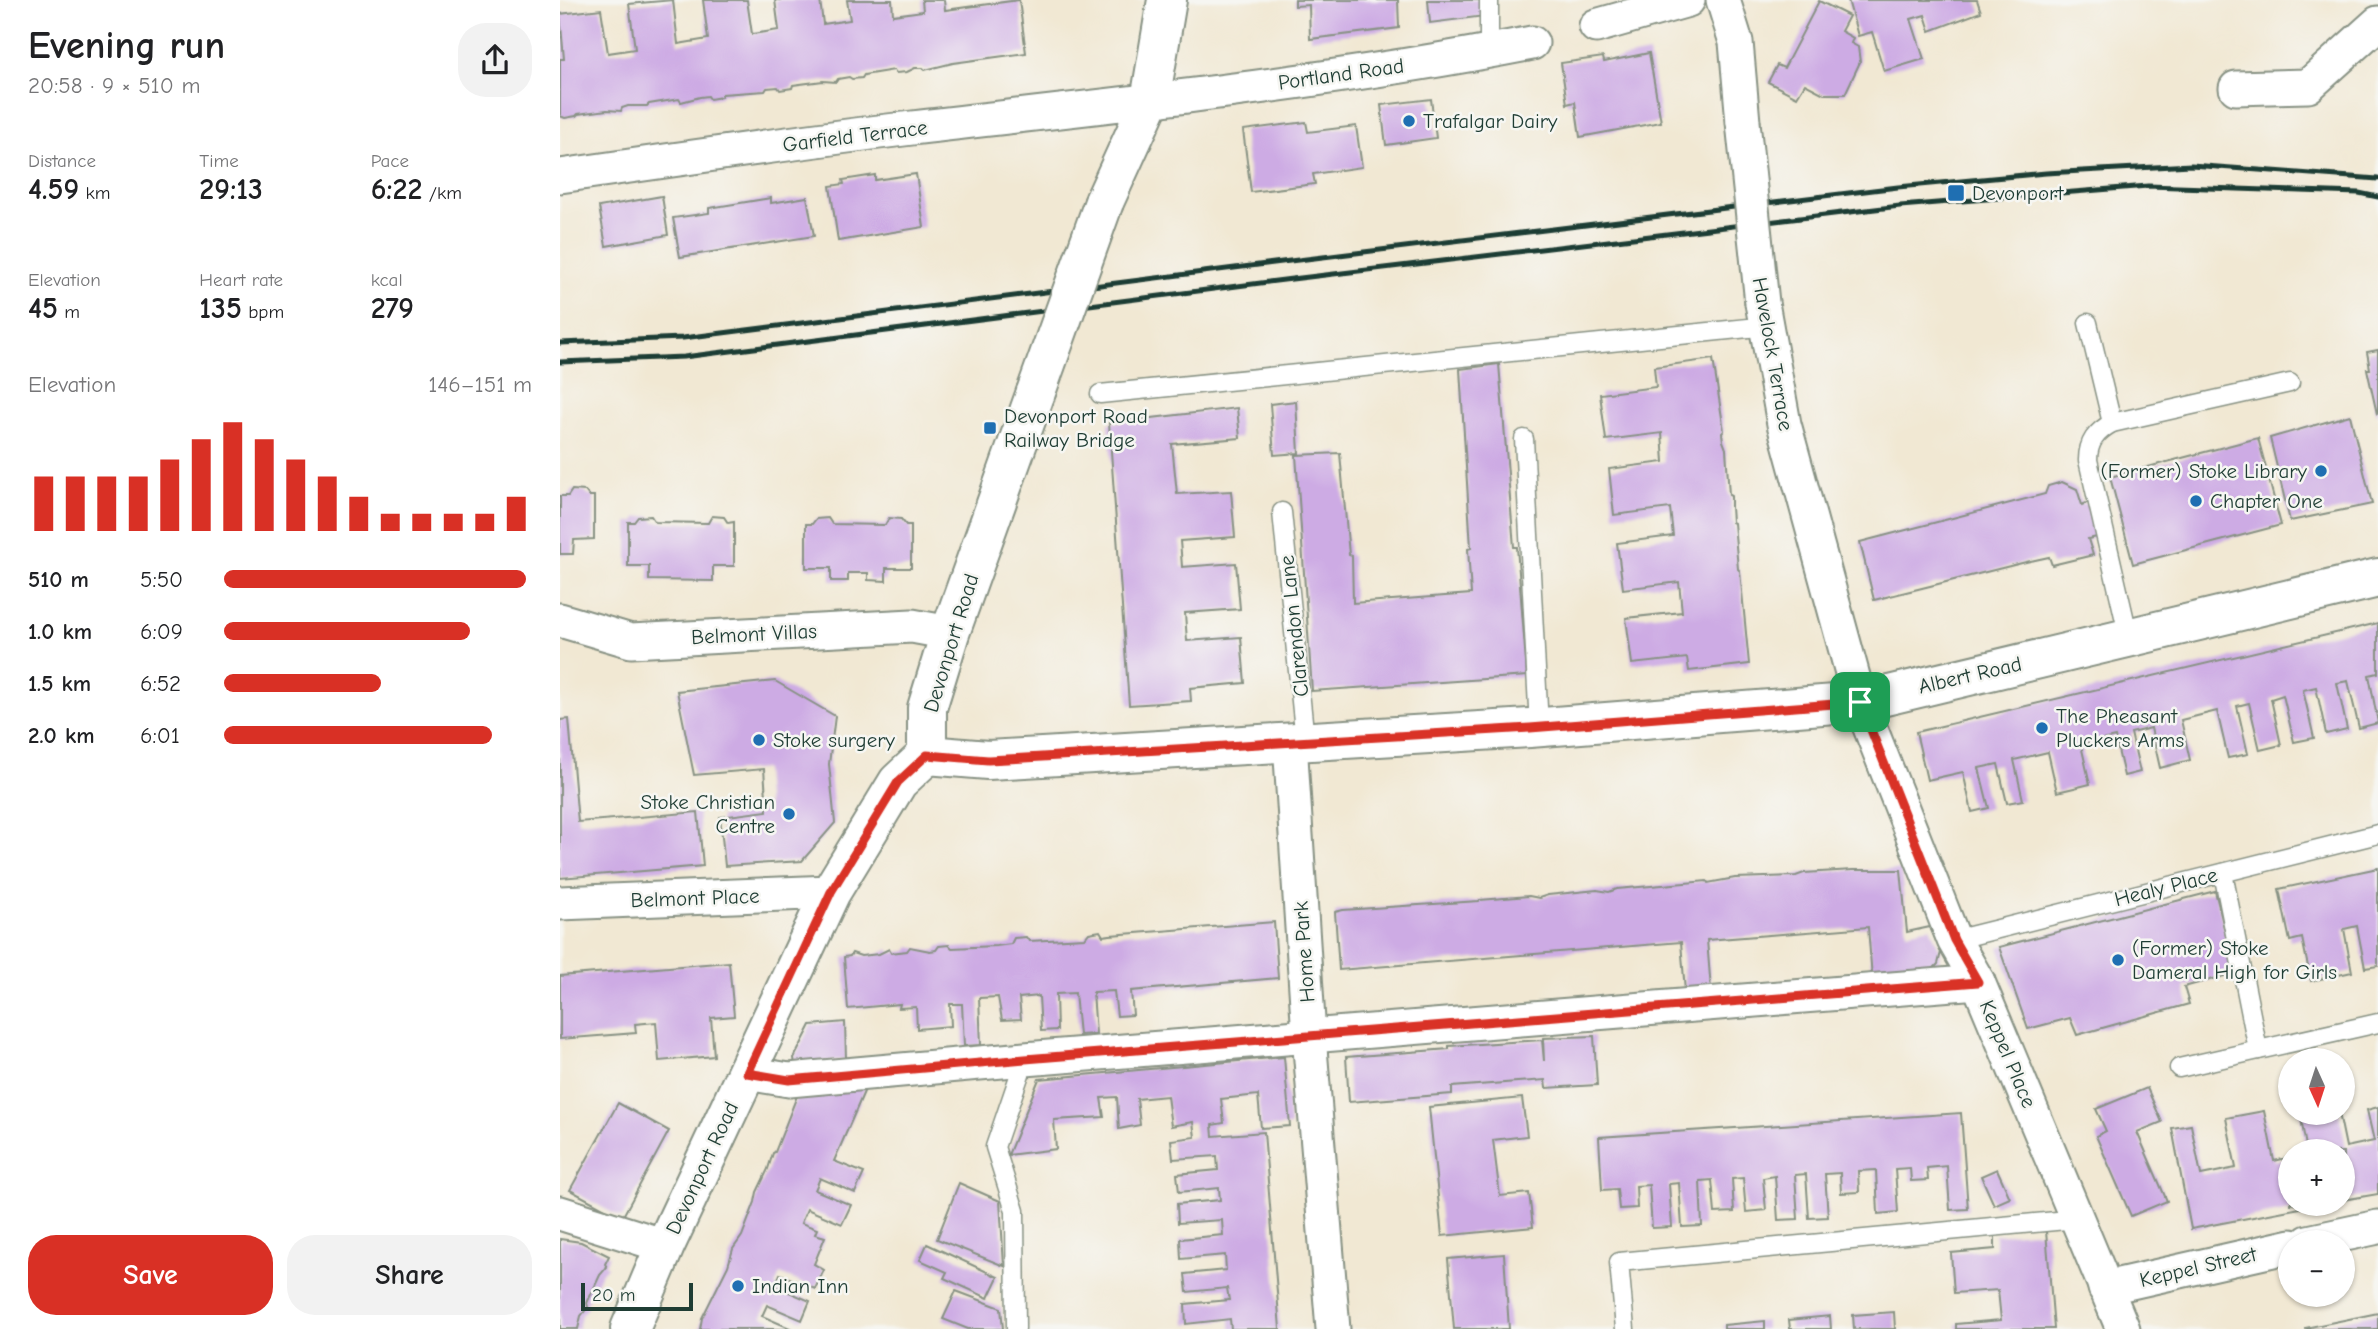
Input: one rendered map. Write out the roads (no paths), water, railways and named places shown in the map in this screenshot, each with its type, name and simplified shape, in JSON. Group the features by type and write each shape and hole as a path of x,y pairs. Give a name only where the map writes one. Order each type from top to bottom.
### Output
{"main road":[{"name":"Devonport Road","path":"630,1329 665,1246 831,892 898,782 927,755 926,708 950,633 1104,202 1150,102 1167,0"},
{"name":"Albert Road","path":"927,755 988,760 1539,727 1860,702 2378,578"}],"street":[{"path":"1596,26 1688,0"},
{"name":"Havelock Terrace","path":"1723,0 1736,42 1742,122 1765,314 1784,424 1860,702"},
{"path":"2236,88 2308,86 2378,23"},
{"name":"Portland Road","path":"1150,102 1531,43"},
{"name":"Garfield Terrace","path":"560,176 908,128 1150,102"},
{"name":"Belmont Villas","path":"560,620 631,640 912,626 950,633"},
{"name":"Keppel Place","path":"1860,702 1954,940 1978,982 2123,1329"},
{"name":"Home Park","path":"1298,742 1309,1035 1333,1329"},
{"name":"Belmont Place","path":"560,903 831,892"},
{"path":"747,1073 789,1080 1309,1035 1978,982"},
{"path":"560,1213 665,1246"},
{"path":"2355,1232 2378,1227"},
{"name":"Keppel Street","path":"2105,1288 2278,1249"}],"lane":[{"path":"1489,0 1489,51"},
{"path":"1100,394 1765,314"},
{"path":"2088,323 2112,423"},
{"path":"2129,638 2088,460 2092,438 2112,423 2290,383"},
{"path":"1524,439 1539,727"},
{"name":"Clarendon Lane","path":"1282,512 1298,742"},
{"name":"Healy Place","path":"1954,940 2378,834"},
{"path":"2223,873 2258,1050"},
{"path":"2179,1068 2378,1023"},
{"path":"1016,1329 1014,1211 995,1147 1025,1059"},
{"path":"1625,1329 1619,1262 2077,1219"}],"railway":[{"path":"560,343 683,338 1898,187 2046,173 2191,165 2378,179"},
{"path":"560,362 684,357 1292,279 1900,206 2148,186 2359,193 2378,197"}],"place":[{"name":"Trafalgar Dairy","path":"1409,121"},
{"name":"Devonport","path":"1956,193"},
{"name":"Devonport Road Railway Bridge","path":"990,428"},
{"name":"(Former) Stoke Library","path":"2321,471"},
{"name":"Chapter One","path":"2196,501"},
{"name":"The Pheasant Pluckers Arms","path":"2042,728"},
{"name":"Stoke surgery","path":"759,740"},
{"name":"Stoke Christian Centre","path":"789,814"},
{"name":"(Former) Stoke Dameral High for Girls","path":"2118,960"},
{"name":"Indian Inn","path":"738,1286"}]}
